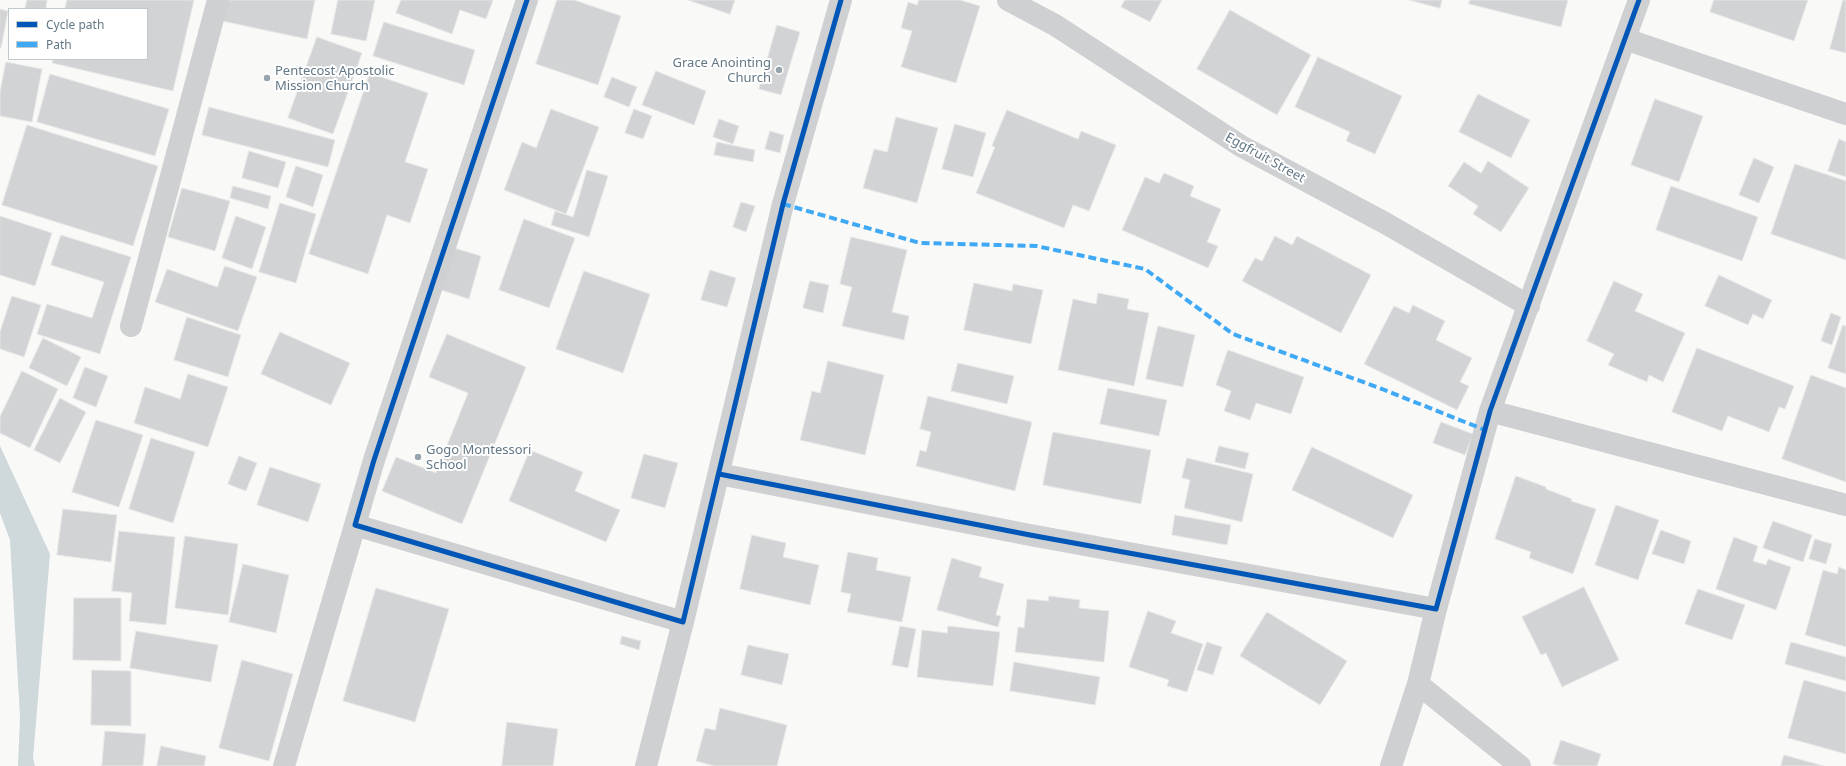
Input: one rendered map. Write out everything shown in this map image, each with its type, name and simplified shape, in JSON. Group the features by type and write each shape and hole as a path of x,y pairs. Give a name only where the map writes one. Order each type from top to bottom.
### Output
{"street":[{"path":"131,326 218,0"},
{"path":"284,766 374,460 527,0"},
{"path":"646,766 683,622 784,204 841,0"},
{"name":"Eggfruit Street","path":"1008,0 1055,25 1241,146 1385,223 1529,306"},
{"path":"1391,766 1418,684 1436,609 1490,411 1639,0"},
{"path":"1625,39 1846,114"},
{"path":"1490,411 1846,505"},
{"path":"719,474 1000,529 1436,609"},
{"path":"355,524 683,622"},
{"path":"1418,684 1520,766"}],"shaded area":[{"path":"0,446 50,554 33,758 35,766 18,766 20,717 10,540 0,513"}],"building":[{"path":"27,0 47,0 46,8 25,8"},
{"path":"67,0 194,0 173,91 52,63 53,60 148,60 148,8 65,8"},
{"path":"227,0 315,0 307,39 222,21"},
{"path":"338,0 375,0 366,41 331,34"},
{"path":"401,0 493,0 486,19 460,10 452,34 396,13"},
{"path":"557,0 574,0 621,16 598,85 536,64"},
{"path":"688,0 735,0 730,14"},
{"path":"919,0 960,0 980,6 956,83 901,67 912,31 901,28 908,2 917,5"},
{"path":"1125,0 1162,0 1150,22 1121,7"},
{"path":"1409,0 1442,0 1440,8"},
{"path":"1470,0 1568,0 1561,27 1469,4"},
{"path":"1714,0 1808,0 1794,41 1710,12"},
{"path":"1843,0 1846,0 1846,53 1830,49"},
{"path":"0,9 8,11 1,48 0,48"},
{"path":"1230,10 1311,55 1277,115 1197,69"},
{"path":"384,22 475,50 464,85 373,56"},
{"path":"777,25 800,32 781,95 759,89"},
{"path":"317,37 362,53 333,134 288,118"},
{"path":"1318,57 1402,96 1375,154 1346,141 1350,132 1295,107"},
{"path":"6,62 42,69 32,122 0,116 0,92"},
{"path":"656,71 706,91 694,125 642,105"},
{"path":"370,73 428,93 405,162 428,169 410,223 387,215 368,274 309,254"},
{"path":"50,74 169,109 155,156 37,122"},
{"path":"612,77 637,87 629,107 604,97"},
{"path":"1478,94 1530,120 1511,158 1459,132"},
{"path":"1655,99 1703,116 1679,182 1631,165"},
{"path":"209,107 335,140 328,167 202,135"},
{"path":"551,109 599,127 566,214 504,190 522,142 536,148"},
{"path":"634,109 652,116 643,139 625,133"},
{"path":"1007,110 1078,139 1081,131 1116,145 1089,211 1073,205 1064,228 976,193 995,147 992,146"},
{"path":"896,117 938,128 917,203 863,188 874,149 887,152"},
{"path":"719,119 739,126 733,144 713,137"},
{"path":"955,124 986,133 973,177 942,169"},
{"path":"27,125 158,166 133,246 2,205"},
{"path":"770,131 784,135 780,153 765,149"},
{"path":"1839,139 1846,142 1846,177 1828,171"},
{"path":"717,142 755,150 753,162 714,155"},
{"path":"249,151 286,162 278,188 242,178"},
{"path":"1754,158 1774,167 1759,203 1739,195"},
{"path":"1488,161 1529,188 1501,232 1473,214 1478,206 1448,186 1464,162 1481,173"},
{"path":"1795,164 1846,181 1846,260 1771,234"},
{"path":"296,166 323,175 313,207 286,197"},
{"path":"587,170 608,176 589,237 551,225 555,211 573,217"},
{"path":"1164,173 1194,186 1190,196 1221,209 1207,242 1218,246 1208,268 1122,230 1145,177 1159,183"},
{"path":"233,186 271,196 268,209 230,198"},
{"path":"1671,186 1758,217 1742,261 1656,230"},
{"path":"182,188 230,201 215,251 168,237"},
{"path":"741,202 755,206 746,232 733,227"},
{"path":"280,203 316,214 296,283 259,272"},
{"path":"0,216 52,233 35,286 0,275"},
{"path":"236,216 266,227 252,269 222,258"},
{"path":"524,219 575,238 549,308 499,290"},
{"path":"61,235 131,257 100,354 37,334 47,304 92,318 104,282 51,265"},
{"path":"1275,236 1292,245 1297,236 1371,275 1341,333 1242,281 1255,258 1262,261"},
{"path":"851,237 907,250 892,312 909,316 904,340 842,326 852,287 840,284"},
{"path":"454,248 481,256 469,299 441,290"},
{"path":"225,266 257,277 238,331 155,302 167,269 217,287"},
{"path":"710,270 736,278 727,307 701,300"},
{"path":"584,271 650,294 623,373 556,349"},
{"path":"1719,275 1772,300 1763,319 1753,314 1748,325 1705,306"},
{"path":"810,281 829,285 823,313 803,308"},
{"path":"1614,281 1643,294 1635,311 1685,333 1663,382 1649,375 1647,382 1608,365 1614,354 1587,341"},
{"path":"974,283 1012,291 1013,284 1043,290 1031,344 964,330"},
{"path":"1098,293 1129,299 1127,309 1149,313 1134,386 1058,370 1073,299 1096,304"},
{"path":"12,296 41,305 24,357 0,349 0,332"},
{"path":"1413,305 1445,321 1436,340 1472,358 1460,382 1469,386 1457,410 1364,364 1394,306 1409,313"},
{"path":"1831,313 1841,317 1832,345 1821,341"},
{"path":"187,317 241,335 228,377 174,360"},
{"path":"1843,325 1846,326 1846,374 1828,368"},
{"path":"1158,326 1195,335 1183,387 1146,379"},
{"path":"280,332 350,363 331,405 261,374"},
{"path":"447,334 526,367 462,524 382,491 396,457 436,473 468,393 429,377"},
{"path":"43,338 81,357 67,386 29,368"},
{"path":"1697,348 1794,386 1785,409 1779,407 1769,432 1728,416 1722,431 1672,412"},
{"path":"1228,350 1304,377 1291,414 1256,403 1250,420 1224,411 1231,391 1216,385"},
{"path":"828,361 884,375 865,455 800,440 812,391 820,393"},
{"path":"958,363 1014,376 1007,404 951,391"},
{"path":"85,367 108,376 96,407 73,398"},
{"path":"22,371 58,389 30,448 0,433 0,417"},
{"path":"188,374 228,387 208,447 134,423 145,387 180,399"},
{"path":"1811,375 1846,388 1846,482 1782,459"},
{"path":"1108,388 1167,400 1159,436 1100,424"},
{"path":"928,396 1032,422 1015,491 916,466 920,450 926,452 931,432 920,429"},
{"path":"60,398 86,412 60,463 34,450"},
{"path":"96,420 143,435 119,507 72,492"},
{"path":"1441,422 1473,434 1465,455 1433,443"},
{"path":"1053,432 1151,450 1141,504 1043,485"},
{"path":"151,438 195,452 173,523 129,509"},
{"path":"1219,446 1249,453 1245,469 1215,462"},
{"path":"1312,447 1413,495 1393,538 1292,490"},
{"path":"530,450 583,472 575,491 620,510 606,542 509,501"},
{"path":"644,454 678,463 665,508 631,498"},
{"path":"239,456 257,463 246,491 228,484"},
{"path":"1187,458 1253,474 1242,522 1184,508 1190,480 1182,478"},
{"path":"270,467 321,484 308,522 257,505"},
{"path":"1516,476 1546,487 1546,489 1572,499 1571,501 1596,509 1573,574 1529,558 1531,552 1495,539"},
{"path":"1616,505 1659,520 1638,580 1595,565"},
{"path":"63,509 117,515 111,562 57,555"},
{"path":"1175,515 1231,525 1227,545 1172,535"},
{"path":"1773,521 1812,535 1803,562 1763,548"},
{"path":"1661,530 1691,541 1684,564 1652,554"},
{"path":"119,531 175,537 166,625 129,621 132,593 112,591"},
{"path":"752,535 786,543 783,557 819,565 810,605 740,589"},
{"path":"185,536 238,544 228,615 175,608"},
{"path":"1734,537 1758,546 1753,561 1766,565 1768,559 1791,567 1776,610 1716,589"},
{"path":"1815,539 1832,544 1826,564 1809,559"},
{"path":"848,552 878,558 876,570 911,577 902,622 847,612 851,594 841,592"},
{"path":"952,558 982,567 979,577 1004,584 996,615 1001,616 998,627 937,610"},
{"path":"243,564 289,575 276,633 229,622"},
{"path":"1839,567 1846,570 1846,647 1805,635 1823,570 1837,574"},
{"path":"1584,587 1619,660 1562,687 1546,653 1541,655 1522,617"},
{"path":"376,588 449,609 415,722 343,701"},
{"path":"1698,589 1745,605 1732,640 1685,624"},
{"path":"1049,596 1080,600 1079,608 1109,611 1104,662 1015,652 1018,627 1024,628 1027,599 1048,601"},
{"path":"74,598 121,598 121,661 73,660"},
{"path":"1148,611 1176,621 1171,633 1203,644 1187,692 1167,686 1169,680 1129,667"},
{"path":"1267,612 1347,661 1320,705 1240,656"},
{"path":"900,626 916,629 908,668 892,665"},
{"path":"948,626 1000,632 993,686 917,677 922,630 947,633"},
{"path":"136,631 218,645 211,682 130,668"},
{"path":"622,636 641,641 639,650 620,644"},
{"path":"1207,642 1222,647 1213,675 1197,670"},
{"path":"1791,642 1846,657 1846,681 1785,664"},
{"path":"748,645 789,654 782,685 741,675"},
{"path":"242,660 293,674 269,761 219,748"},
{"path":"1014,662 1100,677 1095,705 1010,691"},
{"path":"92,670 131,671 131,726 91,725"},
{"path":"1804,680 1846,692 1846,754 1788,738"},
{"path":"720,708 787,725 777,766 714,766 696,761 705,728 715,730"},
{"path":"507,722 558,729 553,766 502,766"},
{"path":"105,731 146,734 143,766 102,766"},
{"path":"1561,740 1601,754 1597,766 1560,766 1553,764"},
{"path":"161,746 206,756 204,766 157,766"},
{"path":"1784,755 1824,766 1781,766"}],"marked path":[{"path":"783,204 920,243 1036,246 1145,269 1233,334 1382,389 1485,430"}],"cycle path":[{"path":"527,0 374,460 355,525 683,622 783,204 841,0"},
{"path":"719,474 1030,535 1436,609 1490,411 1639,0"}],"place":[{"name":"Grace Anointing Church","path":"779,70"},
{"name":"Pentecost Apostolic Mission Church","path":"267,78"},
{"name":"Gogo Montessori School","path":"418,457"}]}
